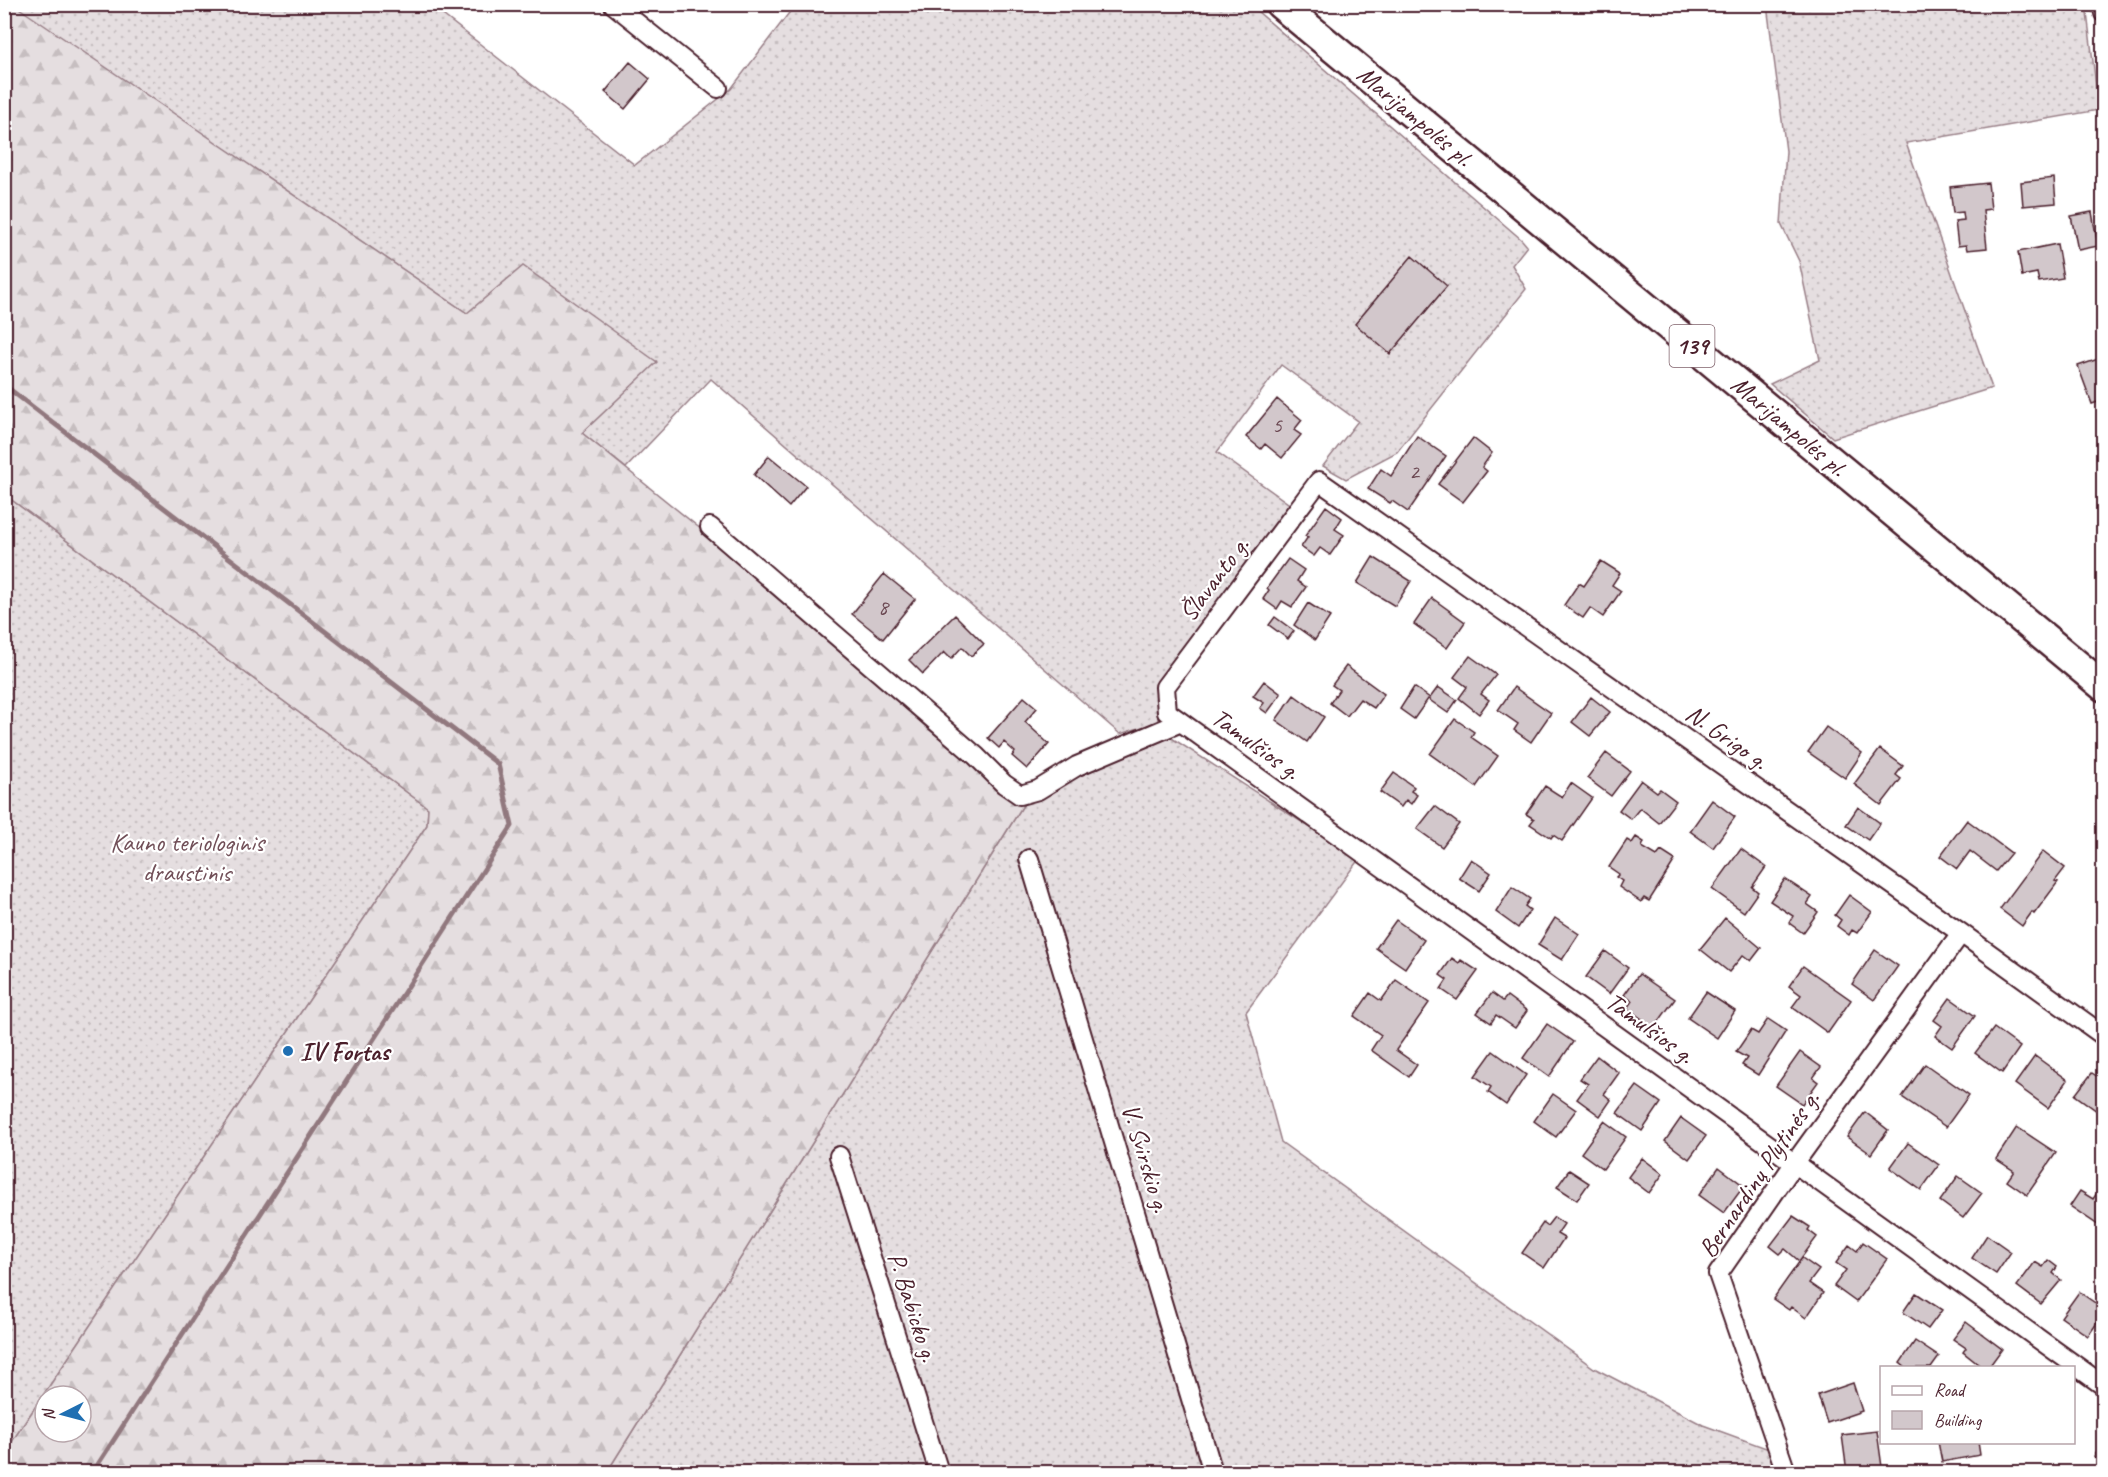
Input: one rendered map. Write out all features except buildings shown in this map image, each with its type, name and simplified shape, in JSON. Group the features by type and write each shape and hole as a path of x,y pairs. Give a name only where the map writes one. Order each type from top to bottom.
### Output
{"main road":[{"name":"Marijampolės pl.","path":"1280,4 2103,687"}],"street":[{"path":"613,4 718,88"},
{"path":"2102,4 2103,13"},
{"name":"Šlavanto g.","path":"1174,717 1165,687 1319,481"},
{"name":"N. Grigo g.","path":"1319,481 1961,933 2103,1036"},
{"path":"710,527 976,756 1004,784 1020,795 1038,789 1077,766 1174,717"},
{"name":"Tamulšios g.","path":"1174,717 2103,1386"},
{"name":"V. Svirskio g.","path":"1029,859 1213,1473"},
{"name":"Bernardinų Plytinės g.","path":"1785,1473 1718,1274 1794,1164 1961,933"},
{"name":"P. Babicko g.","path":"839,1156 939,1473"}],"green space":[{"name":"IV Fortas","path":"13,4 467,313 523,266 657,362 582,433 765,581 926,727 1013,797 1025,802 607,1472 5,1472 5,1452 33,1410 33,1444 93,1444 93,1384 51,1384 427,825 428,808 5,495 4,5"},
{"path":"13,5 430,5 635,165 731,89 795,5 1250,5 1522,240 1527,246 1512,265 1526,289 1397,452 1346,479 1323,466 1358,421 1281,365 1217,452 1292,506 1156,683 1158,722 1120,734 711,379 626,468 582,433 656,361 467,313"},
{"path":"1767,5 2086,5 2099,110 1906,143 1992,388 1833,438 1770,384 1820,360 1799,261 1781,224 1786,151"},
{"name":"Kauno teriologinis draustinis","path":"5,495 428,808 427,825 51,1384 33,1384 33,1410 5,1452"},
{"path":"1167,735 1359,859 1246,1012 1281,1142 1594,1368 1703,1425 1769,1449 1777,1472 607,1472 1025,802"}],"waterway":[{"path":"4,385 498,764 512,826 93,1472"}],"place":[{"name":"IV Fortas","path":"288,1051"}]}
